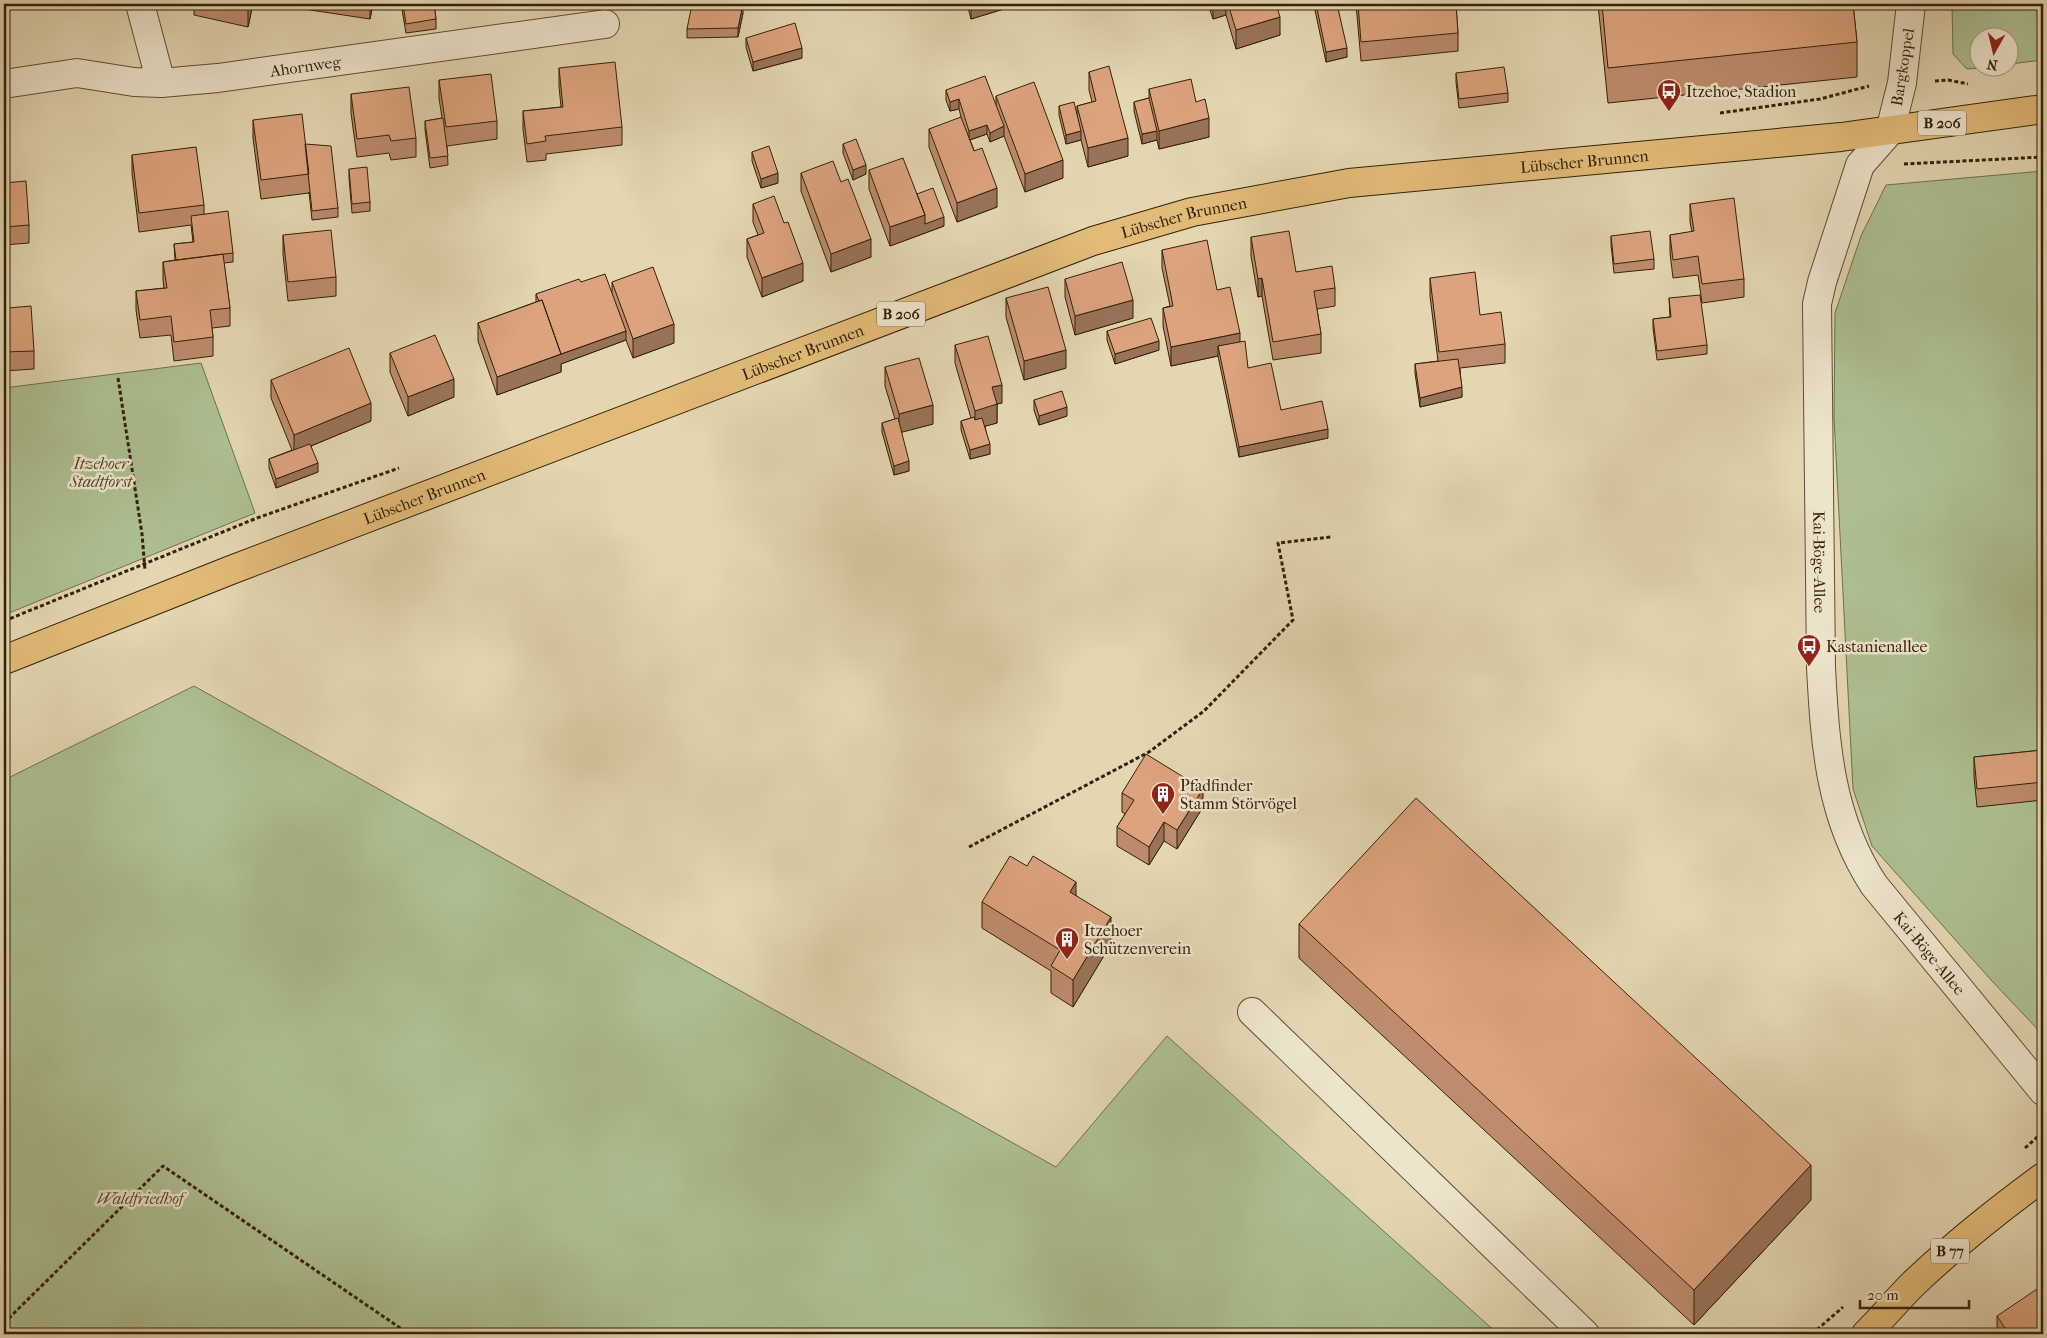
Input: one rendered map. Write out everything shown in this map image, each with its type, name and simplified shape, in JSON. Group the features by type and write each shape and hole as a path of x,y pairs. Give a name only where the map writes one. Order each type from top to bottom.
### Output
{"main road":[{"name":"B 206","path":"1890,131 2043,109"},
{"name":"Lübscher Brunnen","path":"4,660 148,602 1093,241 1192,212 1349,183 1890,131"},
{"name":"B 77","path":"1866,1334 1912,1285 1955,1246 1989,1217 2043,1177"}],"street":[{"path":"140,4 161,83"},
{"name":"Bargkoppel","path":"1890,131 1902,83 1911,4"},
{"name":"Ahornweg","path":"4,84 77,73 134,82 161,83 218,78 605,24"},
{"name":"Kai-Böge-Allee","path":"1890,131 1860,165 1822,282 1817,304 1821,667 1824,723 1837,804 1854,851 1874,885 2043,1091"},
{"path":"1252,1012 1585,1334"}],"path":[{"path":"1860,165 2043,157"},
{"path":"118,378 142,534 148,602"},
{"path":"969,847 1149,752 1204,711 1293,620 1278,543 1331,537"},
{"path":"4,1323 163,1166 410,1334"}],"green space":[{"path":"1952,4 2043,4 2043,60 2020,63 2020,28 1970,28 1970,69 1967,69 1953,54"},
{"path":"2043,171 2043,1035 1991,980 1872,846 1853,789 1834,417 1835,313 1861,236 1886,185"},
{"name":"Itzehoer Stadtforst","path":"201,363 255,513 4,615 4,388"},
{"name":"Waldfriedhof","path":"194,686 1056,1167 1167,1036 1498,1334 4,1334 4,780"}],"building":[{"path":"225,4 249,4 248,9"},
{"path":"403,4 434,4 436,19 406,24"},
{"path":"692,4 743,4 738,28 687,29"},
{"path":"969,4 990,4 971,9"},
{"path":"1228,4 1276,4 1280,17 1236,30"},
{"path":"1316,4 1337,4 1347,48 1326,52"},
{"path":"1358,4 1456,4 1458,33 1361,42"},
{"path":"1602,4 1853,4 1857,42 1608,68"},
{"path":"795,23 802,48 753,62 746,38"},
{"path":"615,62 622,127 545,136 546,141 527,144 523,111 563,107 559,68"},
{"path":"1109,66 1128,138 1088,148 1077,106 1096,101 1089,72"},
{"path":"1504,67 1508,93 1459,99 1456,73"},
{"path":"491,74 497,121 446,127 439,80"},
{"path":"985,76 1004,126 990,133 987,125 969,131 959,99 950,102 946,90"},
{"path":"1191,79 1196,102 1205,99 1209,118 1159,131 1149,89"},
{"path":"1034,82 1063,160 1025,174 996,96"},
{"path":"409,87 416,138 391,141 389,135 357,139 351,94"},
{"path":"1149,98 1157,131 1142,134 1134,102"},
{"path":"1074,102 1081,131 1066,135 1059,106"},
{"path":"302,114 309,174 261,180 253,120"},
{"path":"961,117 974,151 982,148 997,188 957,203 929,129"},
{"path":"443,118 448,156 430,158 425,121"},
{"path":"856,139 866,165 853,170 843,144"},
{"path":"305,144 331,146 338,208 312,211"},
{"path":"769,146 778,173 761,179 752,152"},
{"path":"196,147 204,205 139,213 132,155"},
{"path":"903,158 925,215 890,227 869,170"},
{"path":"833,161 841,182 848,179 871,239 831,254 801,173"},
{"path":"367,167 370,202 352,204 349,169"},
{"path":"26,181 29,225 4,227 4,183"},
{"path":"933,188 944,217 925,224 925,215 917,194"},
{"path":"774,196 784,223 788,222 803,263 762,278 747,239 764,233 753,204"},
{"path":"1734,198 1744,279 1702,284 1698,256 1673,260 1670,235 1694,231 1690,204"},
{"path":"228,211 233,253 176,260 174,244 194,242 191,216"},
{"path":"331,230 336,277 288,282 283,235"},
{"path":"1289,231 1296,272 1332,266 1335,288 1314,291 1321,334 1273,342 1262,278 1258,279 1251,237"},
{"path":"1650,231 1654,259 1614,264 1611,236"},
{"path":"1207,240 1217,290 1230,287 1240,333 1171,347 1163,308 1173,306 1162,250"},
{"path":"223,254 230,308 210,310 213,337 174,342 171,316 140,320 136,291 167,288 163,262"},
{"path":"1122,262 1133,300 1075,316 1065,279"},
{"path":"653,267 674,324 633,339 612,282"},
{"path":"1475,272 1480,315 1501,312 1505,344 1439,352 1430,278"},
{"path":"4,274 7,308 31,306 34,351 4,352"},
{"path":"605,274 626,331 561,354 542,300 539,301 536,294 579,279 581,282"},
{"path":"1048,287 1066,350 1024,361 1006,298"},
{"path":"1700,295 1707,345 1657,351 1653,319 1671,317 1669,298"},
{"path":"542,300 561,354 497,377 478,323"},
{"path":"1151,318 1159,341 1115,354 1107,331"},
{"path":"435,335 454,379 408,397 390,353"},
{"path":"988,336 1002,385 992,387 997,404 975,411 955,345"},
{"path":"1245,341 1248,368 1271,363 1281,410 1322,401 1328,429 1239,447 1218,346"},
{"path":"349,348 371,403 294,435 271,380"},
{"path":"919,358 933,405 899,414 885,367"},
{"path":"1458,359 1462,387 1420,398 1415,364"},
{"path":"1062,391 1067,407 1039,416 1034,400"},
{"path":"974,417 975,420 982,418 990,444 970,450 961,421"},
{"path":"898,418 909,461 894,466 882,423"},
{"path":"310,444 318,463 276,479 269,459"},
{"path":"2043,750 2043,782 1977,789 1974,757"},
{"name":"Pfadfinder Stamm Störvögel","path":"1146,754 1203,789 1177,830 1164,822 1149,847 1117,827 1134,800 1122,793"},
{"path":"1416,798 1811,1165 1694,1290 1299,924"},
{"path":"1010,856 1027,866 1033,856 1076,882 1070,892 1111,917 1073,980 1051,966 1060,950 982,902"},
{"path":"2043,1285 2043,1334 2009,1334 1997,1316"}],"place":[{"name":"Itzehoe, Stadion","path":"1669,112"},
{"name":"Kastanienallee","path":"1809,667"},
{"name":"Pfadfinder Stamm Störvögel","path":"1163,815"},
{"name":"Itzehoer Schützenverein","path":"1067,960"}]}
